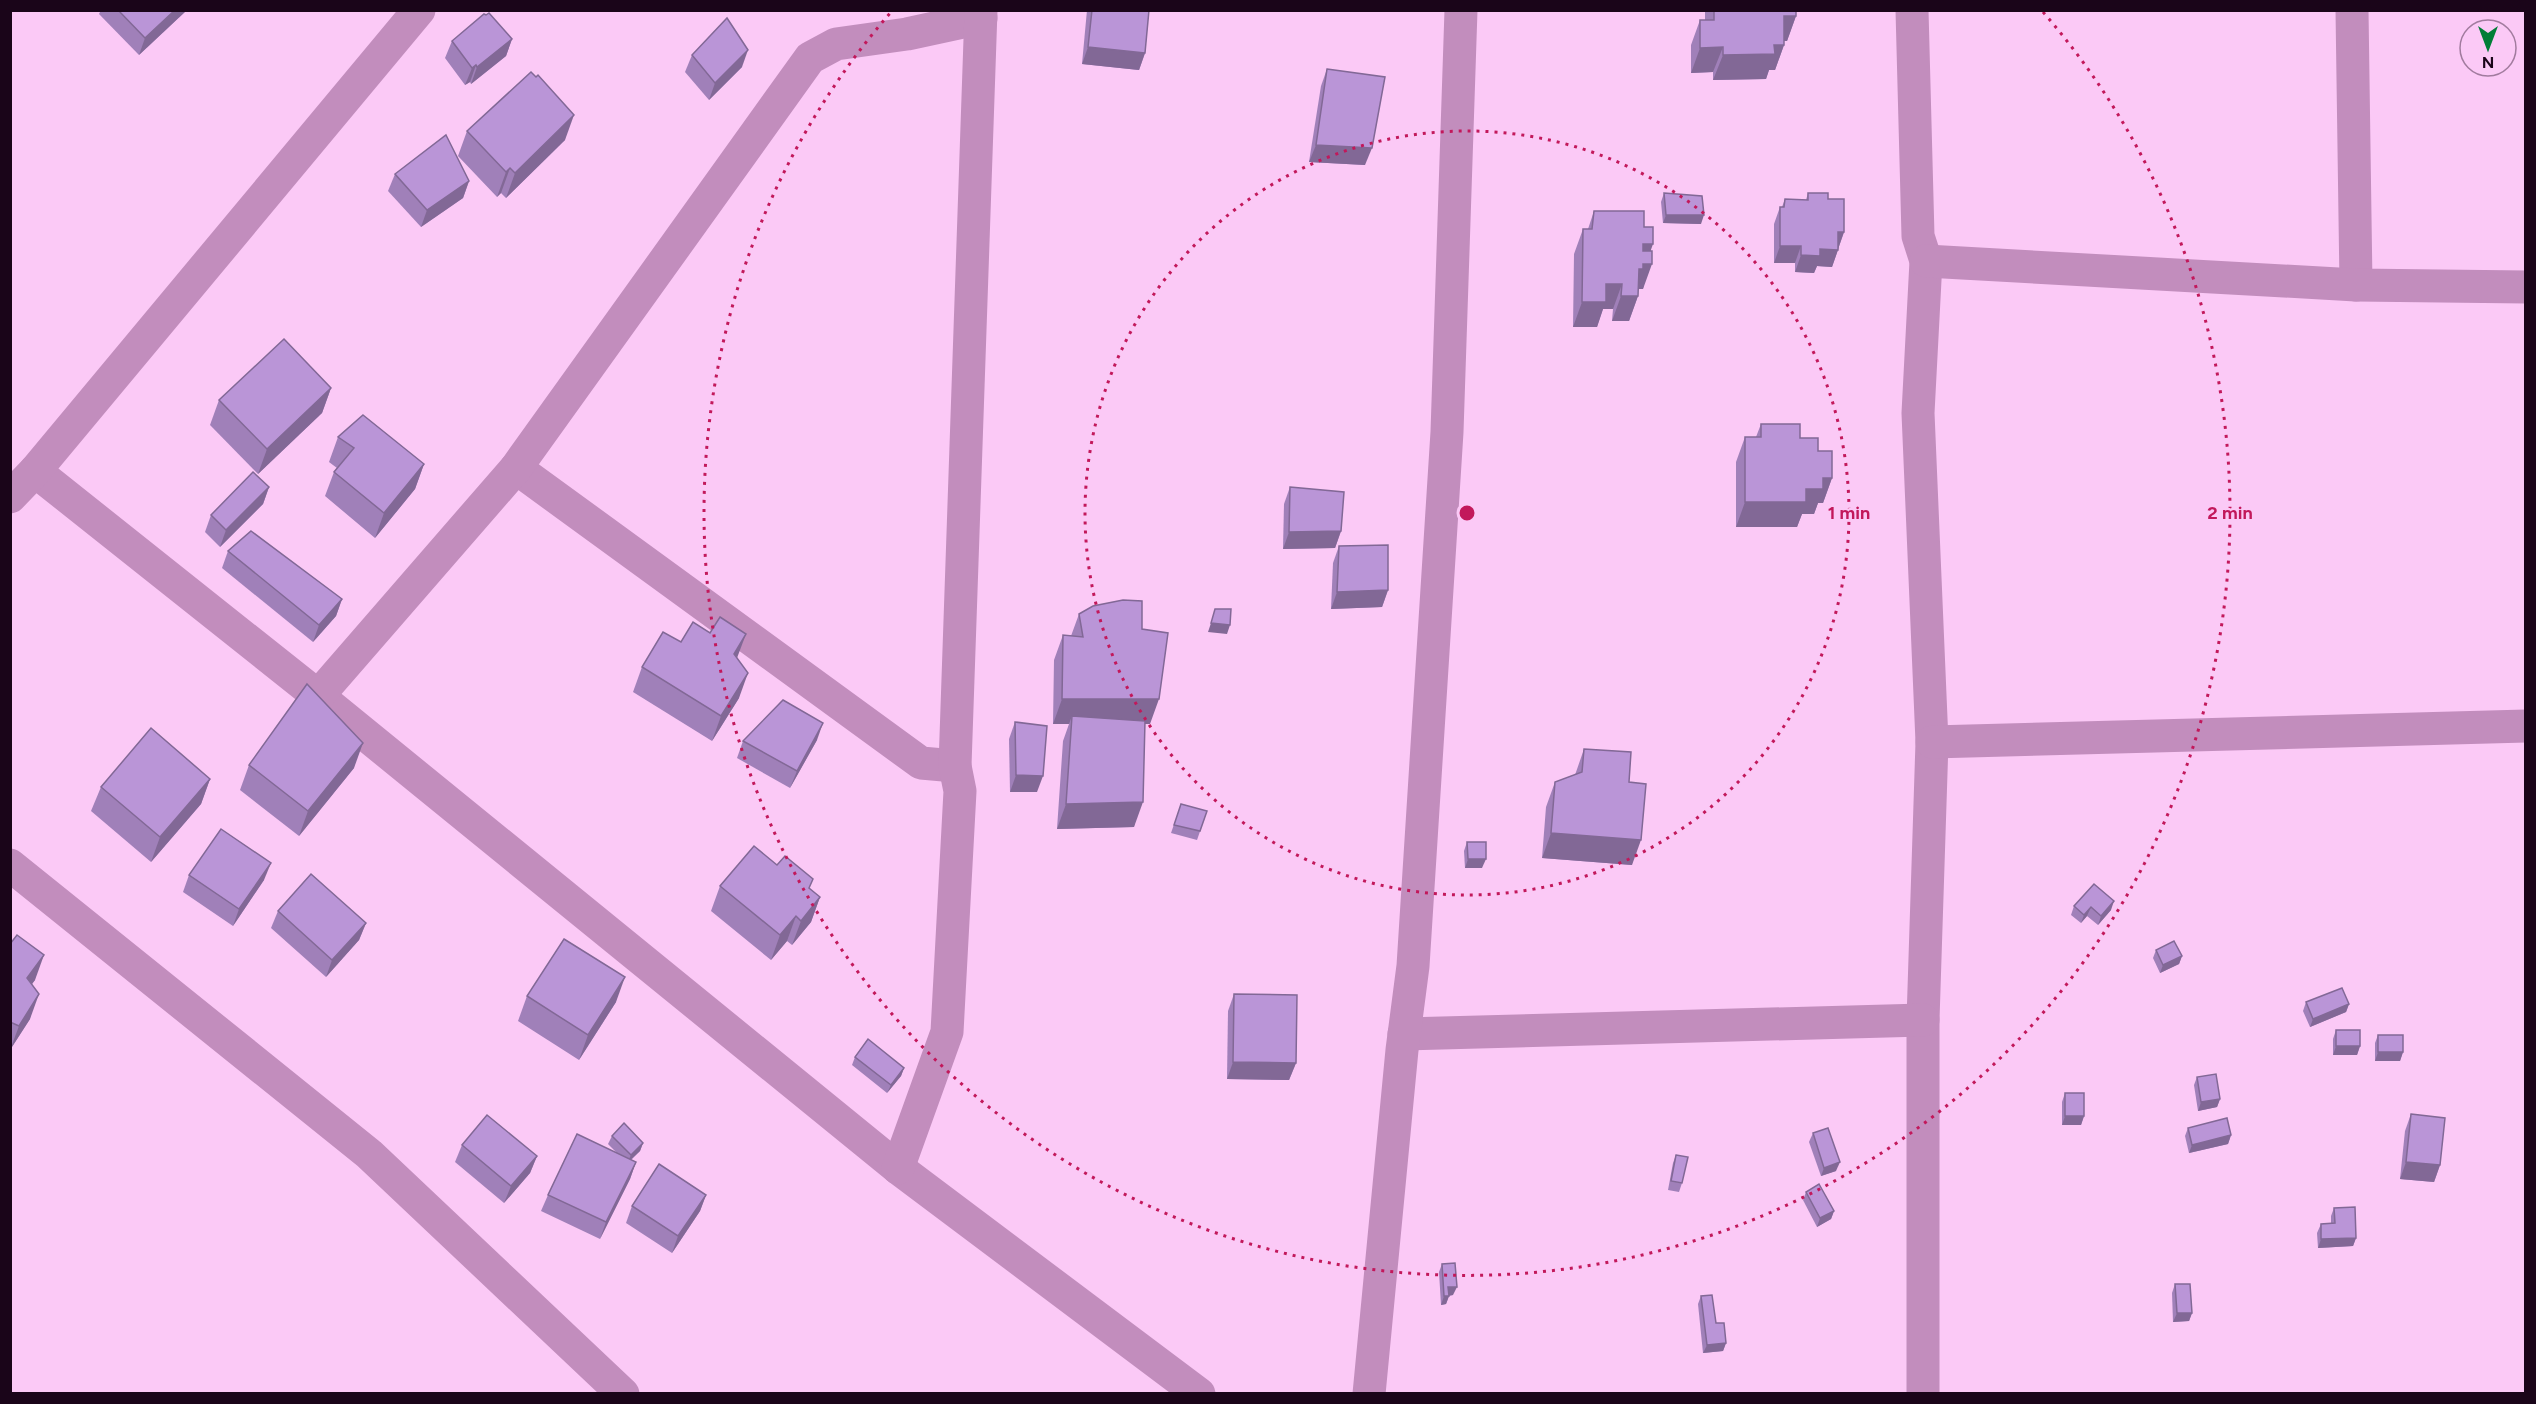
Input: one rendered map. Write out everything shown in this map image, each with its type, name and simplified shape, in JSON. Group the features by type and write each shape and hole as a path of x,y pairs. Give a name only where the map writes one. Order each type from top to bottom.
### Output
{"street":[{"path":"1369,1394 1404,1034 1413,966 1447,432 1461,10"},
{"path":"1912,10 1918,236 1926,261 1918,412 1932,742 1923,1020 1923,1394"},
{"path":"2352,10 2356,285"},
{"path":"318,696 516,468 810,58 836,44 908,34 981,14 955,766 960,791 946,1032 898,1168"},
{"path":"10,497 35,471 405,16"},
{"path":"1926,261 2356,285 2526,287"},
{"path":"516,468 921,764 955,766"},
{"path":"35,471 318,696 898,1168 1199,1394"},
{"path":"1932,742 2526,726"},
{"path":"10,865 369,1154 622,1394"},
{"path":"1404,1034 1923,1020"}],"building":[{"path":"118,10 175,10 145,38"},
{"path":"1092,10 1149,10 1145,53 1088,47"},
{"path":"1714,10 1796,10 1796,16 1784,16 1784,45 1774,45 1775,54 1723,55 1723,47 1700,48 1700,20 1714,20"},
{"path":"489,13 512,39 477,67 476,65 472,68 452,41 484,14"},
{"path":"727,18 748,50 715,83 692,55"},
{"path":"1327,69 1385,77 1372,148 1316,145"},
{"path":"531,72 536,77 538,75 574,115 515,173 510,168 506,172 467,131"},
{"path":"446,135 469,181 427,210 395,174"},
{"path":"1664,193 1702,196 1704,215 1666,215"},
{"path":"1808,193 1828,193 1828,199 1844,199 1844,232 1838,232 1838,250 1820,249 1820,256 1801,255 1801,246 1780,246 1780,207 1784,207 1785,199 1808,200"},
{"path":"1594,211 1644,211 1644,227 1653,227 1653,244 1643,244 1643,251 1652,251 1652,264 1643,264 1643,269 1639,269 1638,296 1621,296 1622,284 1606,284 1606,302 1582,302 1583,229 1592,229"},
{"path":"284,339 331,388 267,449 219,400"},
{"path":"363,415 424,464 384,513 334,472 354,448 338,437"},
{"path":"1761,424 1800,424 1800,438 1818,438 1818,451 1832,451 1832,478 1823,478 1823,489 1806,489 1806,502 1745,502 1745,437 1761,437"},
{"path":"253,472 269,487 226,530 211,515"},
{"path":"1290,487 1344,492 1341,531 1289,532"},
{"path":"251,531 342,599 319,625 228,551"},
{"path":"1388,545 1388,590 1337,592 1339,546"},
{"path":"1123,600 1142,601 1142,629 1168,633 1159,699 1062,699 1063,635 1083,637 1079,614 1093,606"},
{"path":"1215,609 1231,609 1230,625 1211,623"},
{"path":"720,617 746,634 734,654 748,673 721,716 642,667 663,632 681,642 693,622 710,633"},
{"path":"307,684 363,743 308,811 249,765"},
{"path":"783,700 823,723 797,771 743,741"},
{"path":"1072,716 1145,721 1143,802 1066,804"},
{"path":"1015,722 1047,726 1043,776 1016,775"},
{"path":"151,728 210,779 160,837 101,787"},
{"path":"1584,749 1631,752 1629,782 1646,784 1641,840 1551,833 1555,782 1582,772"},
{"path":"1181,804 1207,811 1200,831 1174,825"},
{"path":"221,829 271,863 239,909 189,875"},
{"path":"1467,842 1486,842 1486,859 1468,859"},
{"path":"754,846 777,865 785,856 813,879 809,888 820,897 801,921 796,916 780,935 720,886"},
{"path":"311,874 366,923 332,960 278,911"},
{"path":"2094,884 2114,901 2101,916 2091,907 2084,915 2074,906"},
{"path":"17,935 44,955 27,978 39,994 19,1026 10,1022 10,944"},
{"path":"564,939 625,977 588,1035 527,996"},
{"path":"2174,941 2182,956 2163,965 2156,950"},
{"path":"2342,988 2349,1004 2313,1019 2306,1002"},
{"path":"1234,994 1297,995 1296,1063 1233,1062"},
{"path":"2336,1030 2360,1030 2360,1046 2336,1046"},
{"path":"2378,1035 2403,1035 2403,1052 2378,1052"},
{"path":"868,1039 904,1068 891,1085 855,1057"},
{"path":"2216,1074 2220,1099 2201,1102 2197,1077"},
{"path":"2065,1093 2084,1093 2084,1116 2065,1116"},
{"path":"2411,1114 2445,1118 2440,1165 2406,1162"},
{"path":"487,1115 537,1156 511,1186 462,1145"},
{"path":"2227,1118 2231,1135 2192,1145 2188,1128"},
{"path":"624,1123 643,1143 631,1155 612,1136"},
{"path":"1828,1128 1840,1162 1824,1168 1813,1133"},
{"path":"577,1134 636,1162 606,1222 548,1195"},
{"path":"1676,1155 1688,1157 1682,1183 1671,1181"},
{"path":"659,1164 706,1195 678,1236 632,1206"},
{"path":"1819,1184 1834,1211 1820,1218 1806,1192"},
{"path":"2355,1207 2356,1238 2321,1239 2321,1224 2335,1223 2334,1208"},
{"path":"1455,1263 1457,1287 1448,1287 1449,1296 1444,1296 1442,1264"},
{"path":"2175,1284 2190,1284 2192,1313 2177,1313"},
{"path":"1712,1295 1716,1323 1724,1323 1726,1343 1707,1345 1701,1296"}]}
